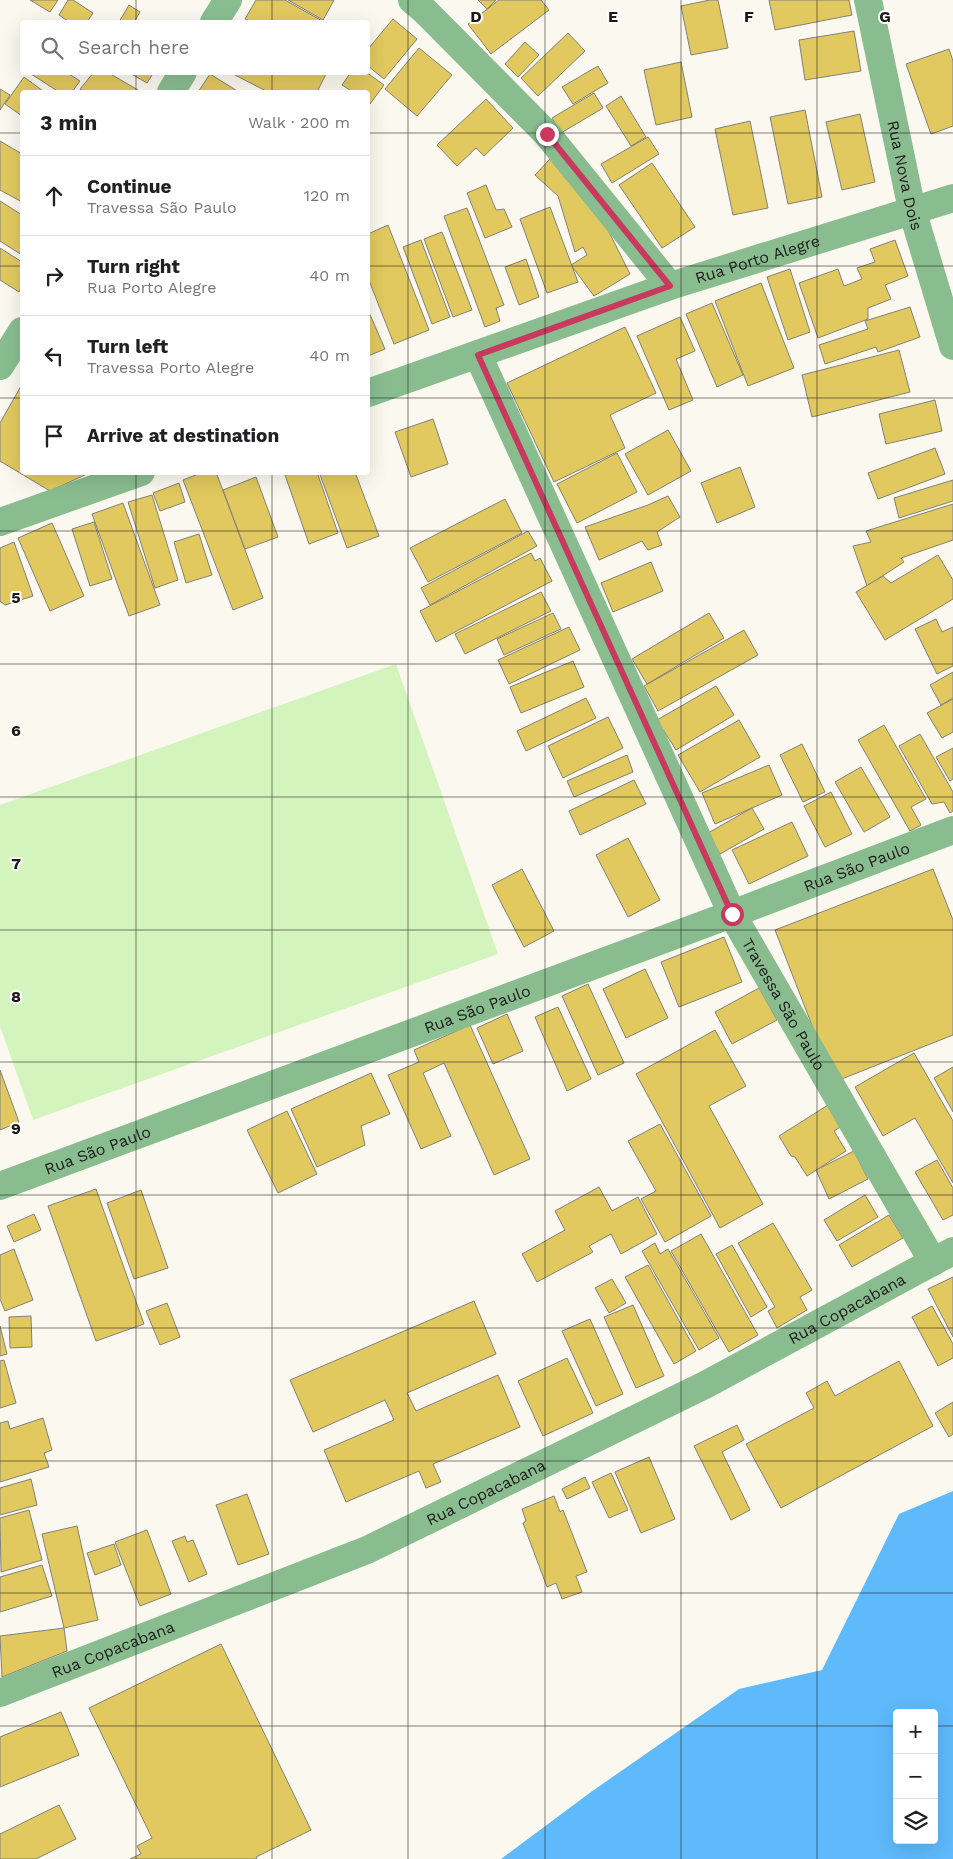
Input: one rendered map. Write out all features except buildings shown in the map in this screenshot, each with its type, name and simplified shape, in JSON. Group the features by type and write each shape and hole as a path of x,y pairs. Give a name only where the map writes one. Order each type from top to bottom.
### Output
{"street":[{"path":"215,20 228,0"},
{"name":"Rua Nova Dois","path":"868,0 912,210 953,346"},
{"path":"423,3 547,134 670,286"},
{"path":"172,90 181,75"},
{"name":"Rua Porto Alegre","path":"370,392 670,286 953,198"},
{"path":"0,366 20,334"},
{"name":"Travessa São Paulo","path":"478,355 732,914 943,1256"},
{"path":"0,522 133,475"},
{"name":"Rua São Paulo","path":"0,1186 953,830"},
{"name":"Rua Copacabana","path":"0,1693 367,1550 705,1385 943,1256"}],"green space":[{"path":"396,664 498,954 33,1120 0,1026 0,805"}],"water":[{"path":"953,1491 953,1859 501,1859 591,1792 739,1689 822,1670 899,1514"}],"route":[{"path":"547,134 670,286 478,355 732,914"}]}
